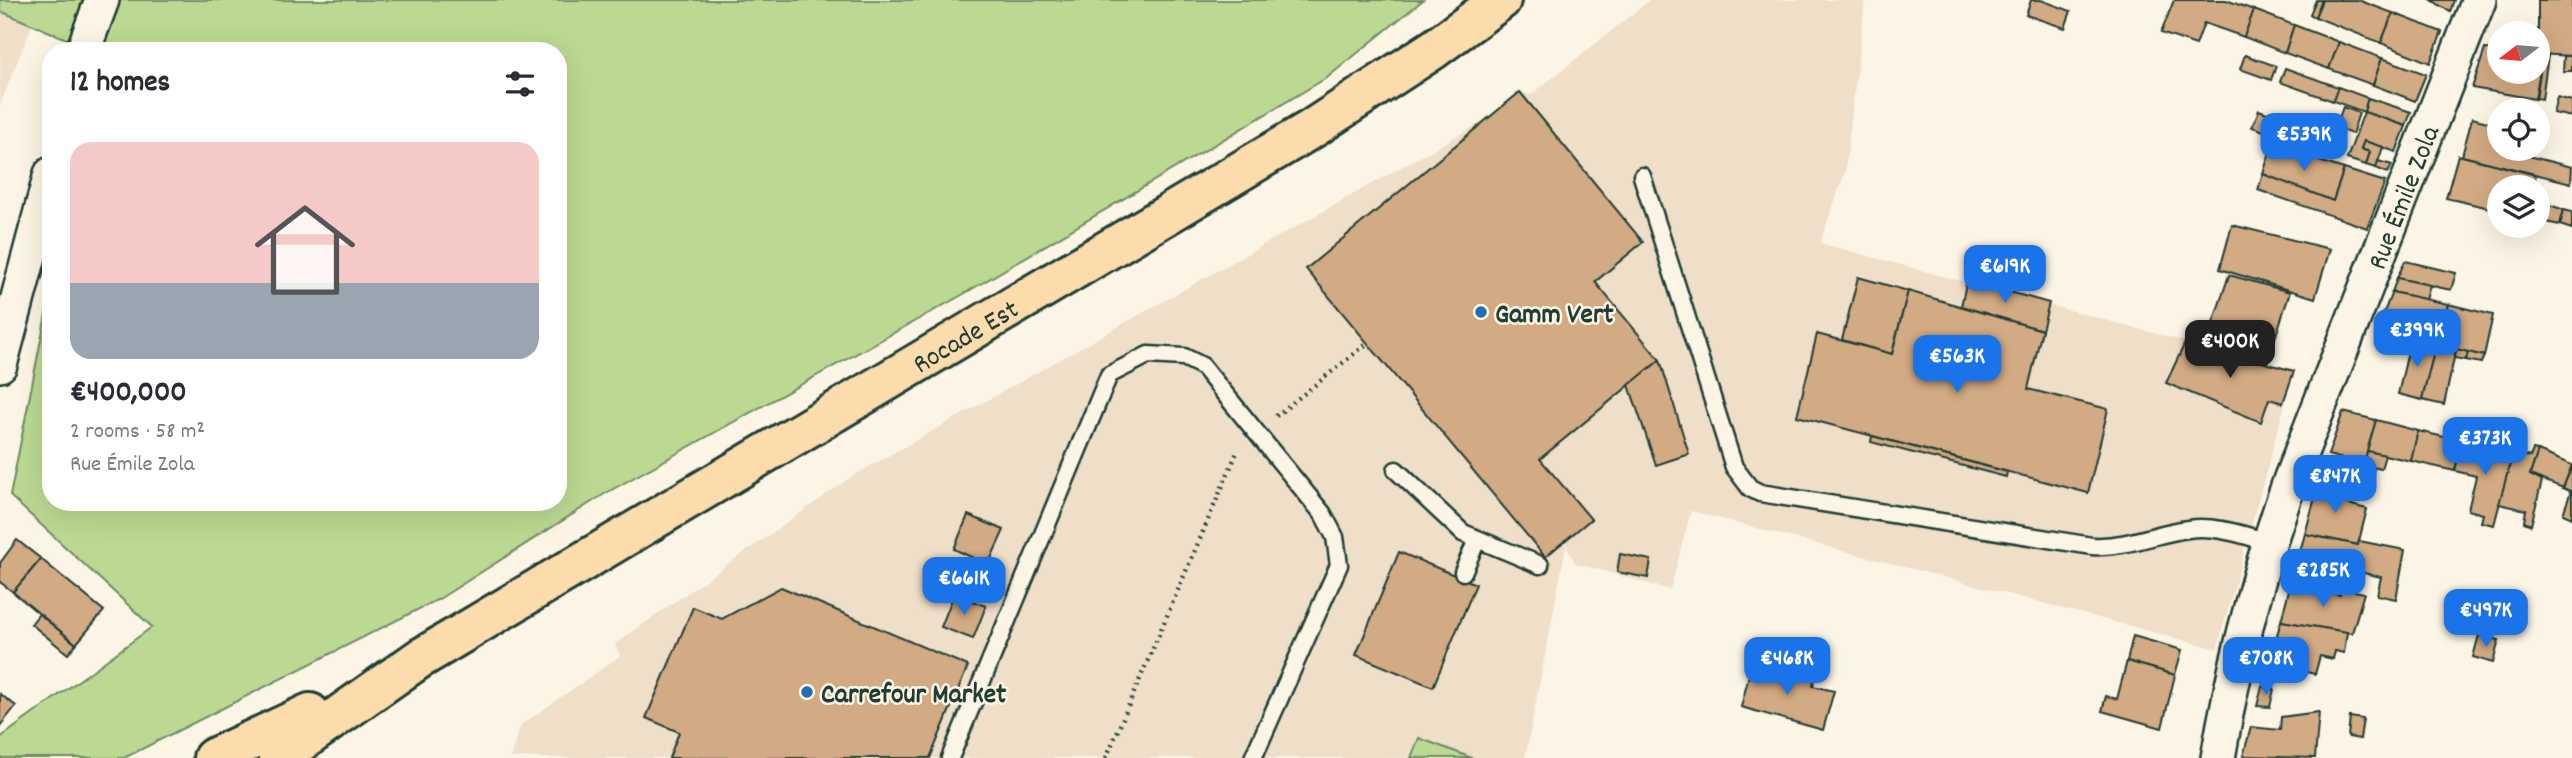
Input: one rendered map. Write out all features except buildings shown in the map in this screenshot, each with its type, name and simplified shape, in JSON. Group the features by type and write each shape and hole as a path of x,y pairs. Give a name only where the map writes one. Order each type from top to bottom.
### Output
{"main road":[{"name":"Rocade Est","path":"419,659 1313,128 1434,49 1501,0"},
{"path":"213,758 419,659"},
{"path":"278,758 419,659"}],"street":[{"path":"86,42 102,0"},
{"name":"Rue Émile Zola","path":"2218,758 2235,674 2269,542 2291,478 2479,0"},
{"path":"0,365 42,208"}],"lane":[{"path":"1642,176 1734,467 1750,488 1760,493 2092,546 2124,545 2186,529 2203,528 2269,542"},
{"path":"950,758 1109,375 1149,355 1184,357 1210,373 1332,527 1339,556 1336,571 1253,758"},
{"path":"1396,470 1450,523 1477,540 1541,565"},
{"path":"1463,572 1477,540"}],"path":[{"path":"1106,758 1241,444 1368,343"}],"shaded area":[{"path":"1650,0 1865,0 1845,172 1820,243 2294,371 2217,649 1691,511 1670,590 1575,563 1566,546 1525,758 1472,758 1419,738 1411,758 510,758 521,725 620,656 615,644 851,477 1487,119 1520,92 1531,95"},
{"path":"0,11 33,23 0,105"}],"green space":[{"path":"0,0 1423,0 1328,77 962,295 606,493 439,599 124,758 0,758 0,738 152,627 10,496 42,334 42,511 567,511 567,42 74,42 0,11"},
{"path":"1419,738 1472,758 1411,758"}],"place":[{"name":"Gamm Vert","path":"1481,312"},
{"name":"Carrefour Market","path":"807,692"}]}
